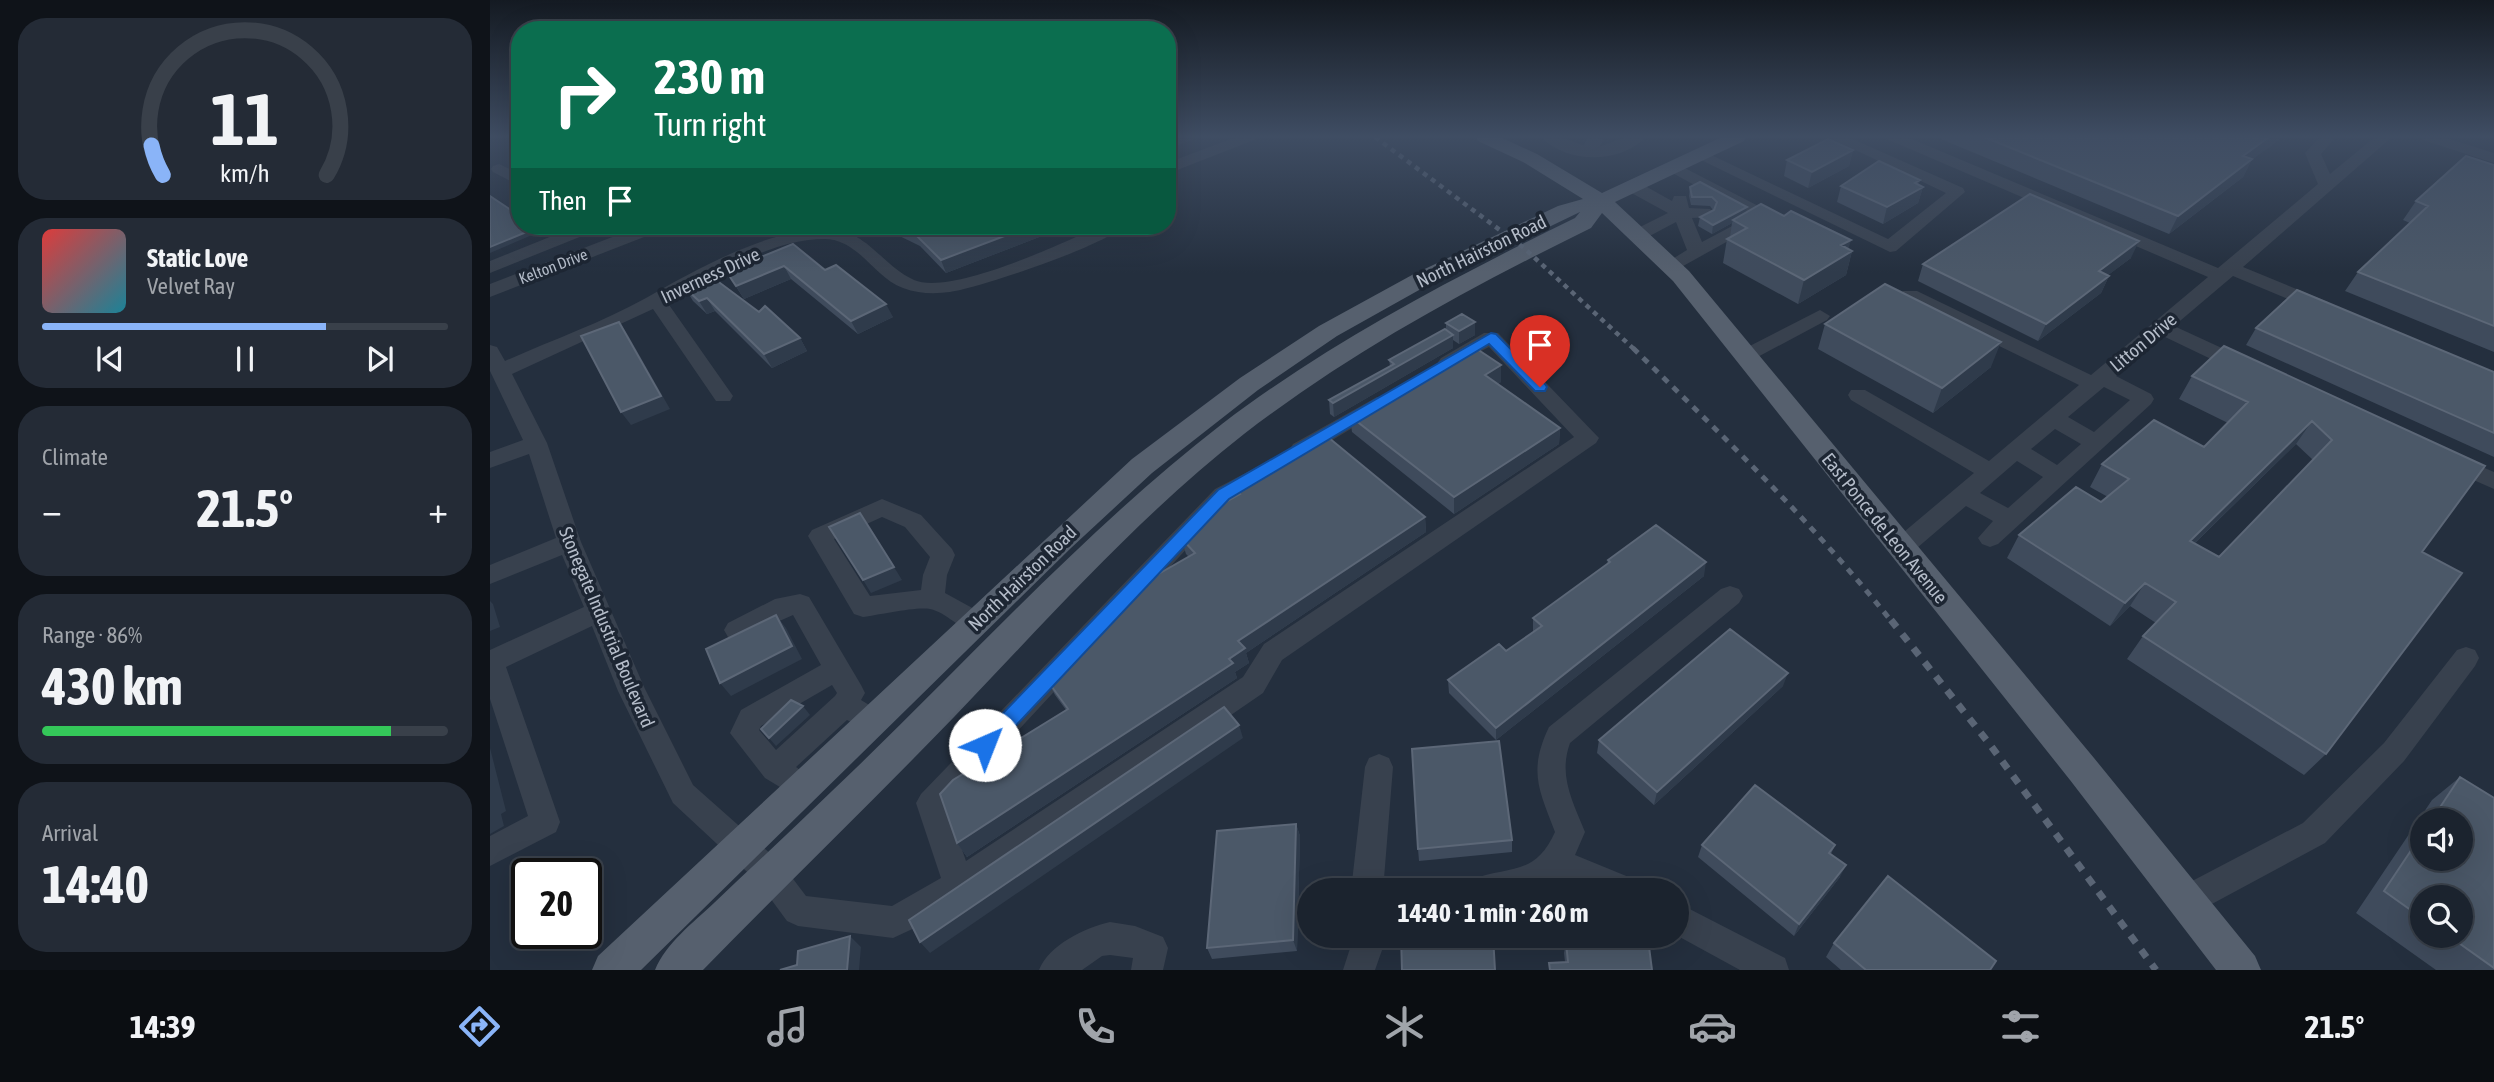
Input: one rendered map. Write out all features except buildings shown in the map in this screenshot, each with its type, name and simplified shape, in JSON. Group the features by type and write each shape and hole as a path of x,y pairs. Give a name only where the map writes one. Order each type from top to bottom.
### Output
{"main road":[{"name":"East Ponce de Leon Avenue","path":"1570,182 1601,201 1670,266 2082,769 2241,970"},
{"path":"1601,201 1640,182"},
{"name":"North Hairston Road","path":"675,970 770,873 924,725 1092,554 1171,481 1275,398 1351,345 1546,219 1566,210 1601,201"},
{"name":"North Hairston Road","path":"612,970 803,788 859,713 976,622 1060,540 1142,466 1249,384 1328,331 1484,260 1567,232 1583,223 1601,201"}],"street":[{"path":"1670,266 1764,216 1697,182"},
{"path":"1756,182 1890,247 1957,192 1936,182"},
{"path":"2005,182 2226,272 2334,312"},
{"path":"2325,182 2327,186"},
{"name":"Litton Drive","path":"1901,548 2331,182"},
{"path":"1632,186 1689,208"},
{"path":"1689,208 1698,251"},
{"path":"1638,235 1689,208"},
{"path":"490,268 569,235"},
{"name":"Kelton Drive","path":"490,290 633,235"},
{"name":"Inverness Drive","path":"494,361 656,299 741,258 816,235"},
{"name":"Inverness Drive","path":"835,235 844,236 861,245 909,284 930,290 964,285 994,275 1092,235"},
{"path":"1910,295 2097,381 2144,399 1990,538"},
{"path":"656,299 723,396"},
{"path":"1745,356 1819,316"},
{"path":"2160,327 2261,374"},
{"name":"Stonegate Industrial Boulevard","path":"494,361 536,443 569,542 598,612 632,691 683,794 770,873 798,910 893,922 923,908 1253,685 1273,652 1588,438 1491,337 1433,371"},
{"path":"958,884 930,803 1223,495 1398,392"},
{"path":"1858,395 1990,472"},
{"path":"2053,418 2095,442"},
{"path":"490,460 536,443"},
{"path":"2015,450 2059,476"},
{"path":"2433,453 2494,481"},
{"path":"1963,494 2010,520"},
{"path":"932,598 935,575 943,555 913,521 882,507 820,536 863,607 932,598 976,622"},
{"path":"490,575 569,542"},
{"path":"1533,878 1557,862 1570,832 1549,777 1549,760 1559,736 1730,596"},
{"path":"737,630 784,606 800,604 851,693 859,713 794,723 751,718 744,733 775,769 803,788"},
{"path":"490,852 545,822 490,662 598,612"},
{"path":"2186,901 2314,832 2394,752 2466,658"},
{"path":"775,769 794,723 837,669"},
{"path":"1368,878 1379,767"},
{"path":"1557,862 1595,878"},
{"path":"1689,924 1773,970"},
{"path":"1055,970 1099,939 1126,937 1152,948 1147,970"}],"railway":[{"path":"1436,182 1524,248 1635,350"},
{"path":"1633,348 1799,515 1892,622"},
{"path":"1891,620 1988,742 2156,970"}],"route":[{"path":"985,745 1223,495 1491,337 1540,387"}]}
